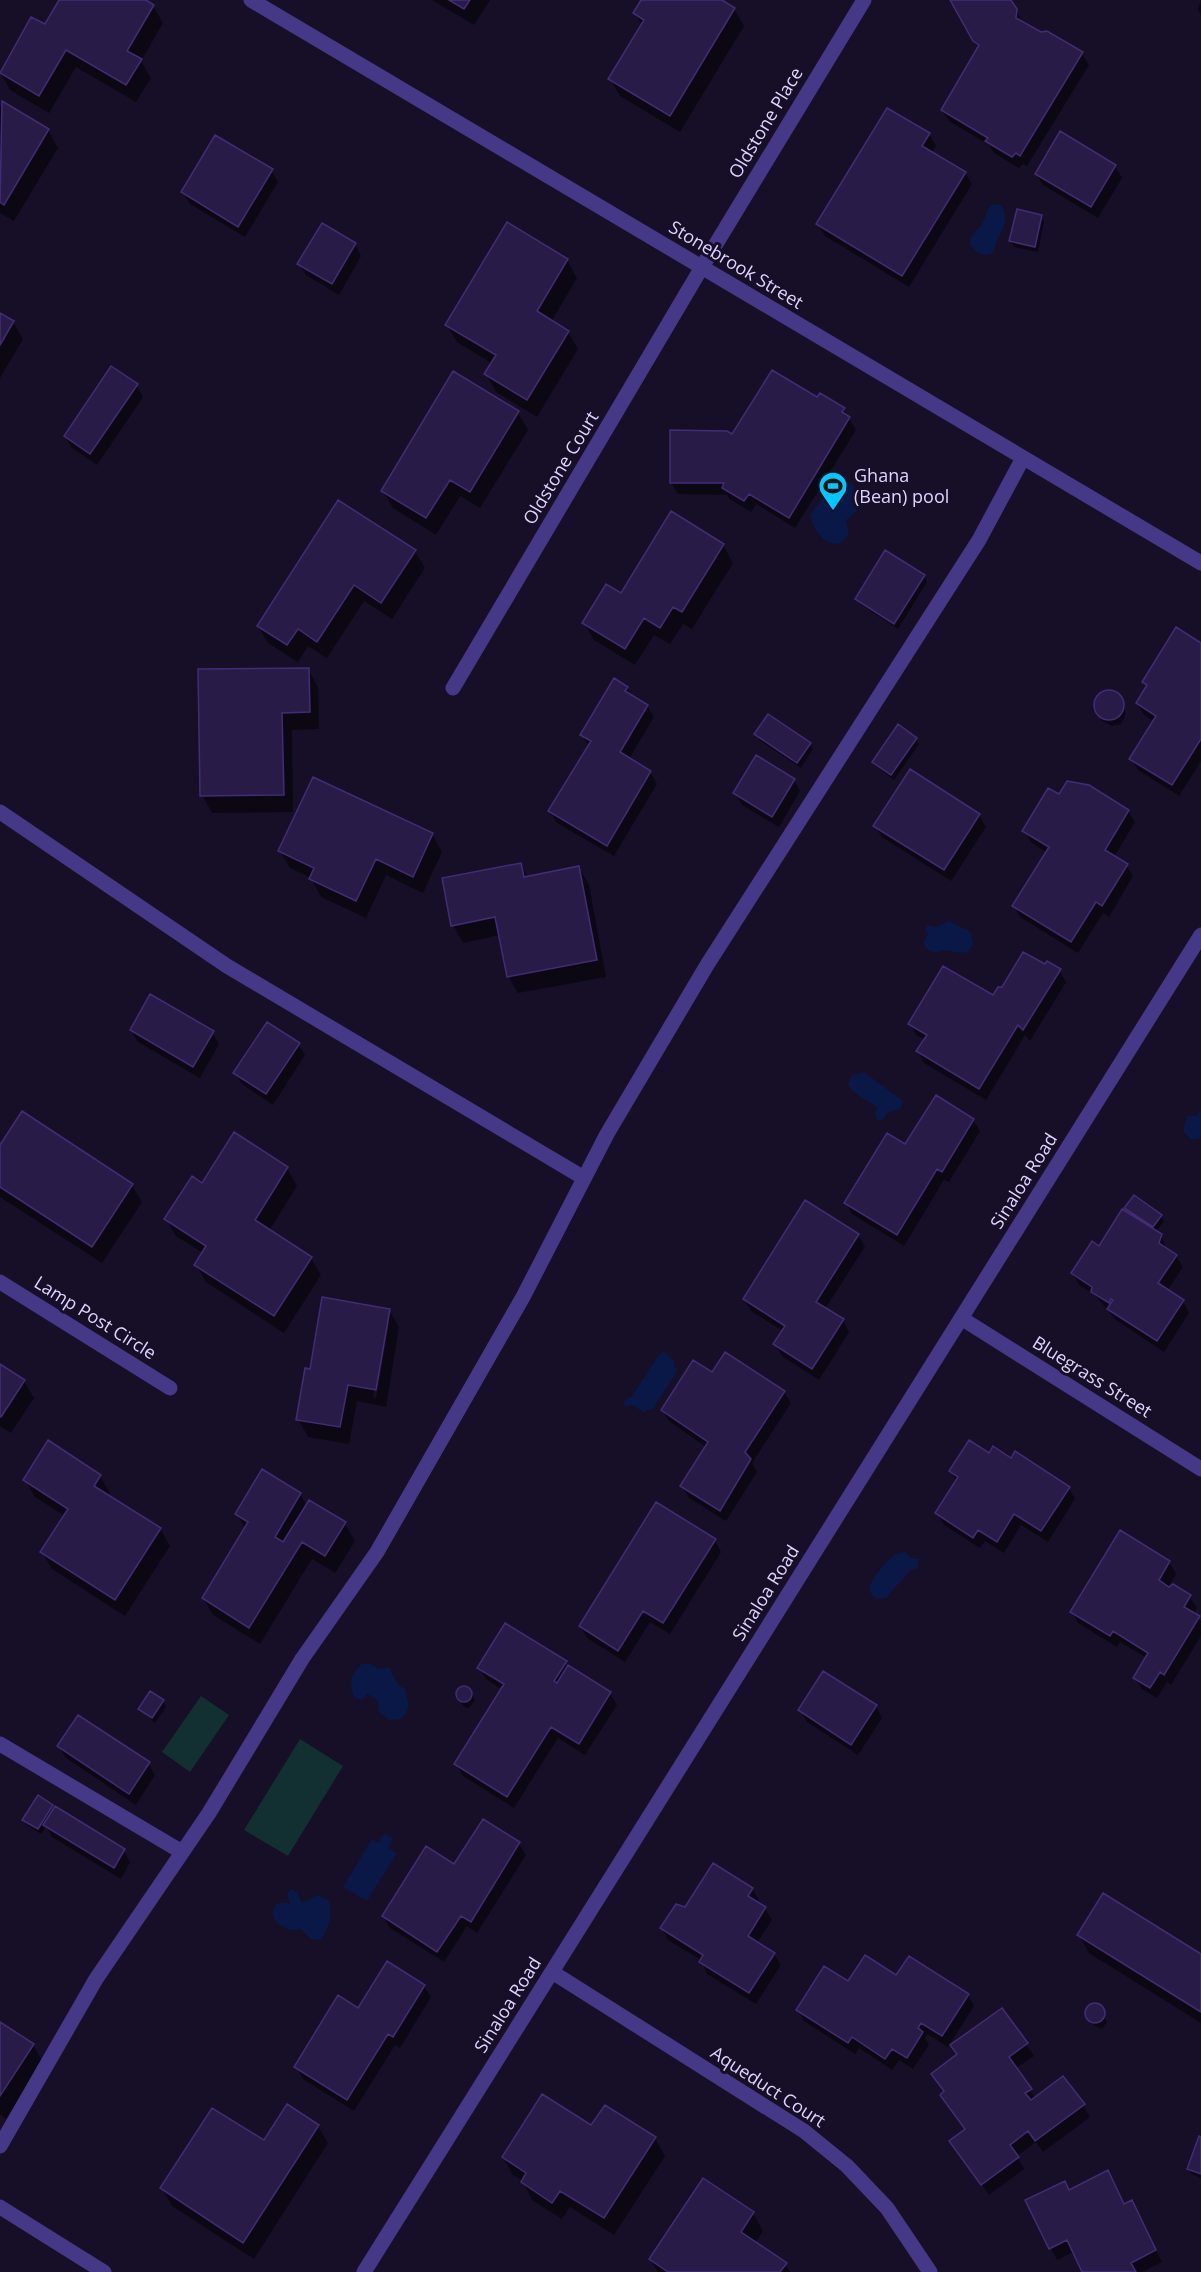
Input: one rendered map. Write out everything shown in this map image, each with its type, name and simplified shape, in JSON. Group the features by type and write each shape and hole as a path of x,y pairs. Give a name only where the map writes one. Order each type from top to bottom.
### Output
{"street":[{"name":"Stonebrook Street","path":"251,0 1201,563"},
{"name":"Oldstone Place","path":"702,267 864,0"},
{"name":"Oldstone Court","path":"453,688 702,267"},
{"path":"0,2146 96,1978 182,1852 302,1659 377,1552 523,1297 607,1134 707,965 979,540 1023,458"},
{"path":"0,812 227,966 585,1178"},
{"name":"Sinaloa Road","path":"364,2272 1201,935"},
{"name":"Lamp Post Circle","path":"0,1282 170,1388"},
{"name":"Bluegrass Street","path":"961,1318 1201,1469"},
{"path":"0,1744 182,1852"},
{"name":"Aqueduct Court","path":"552,1972 804,2131 847,2166 887,2208 930,2272"},
{"path":"0,2207 104,2272"}],"green space":[{"path":"201,1696 229,1715 190,1772 162,1752"},
{"path":"300,1739 343,1766 288,1856 244,1830"}],"water":[{"path":"1000,204 1004,211 1005,222 994,252 988,255 979,254 970,245 971,238 984,221 991,205"},
{"name":"Ghana (Bean) pool","path":"835,483 852,483 858,492 853,497 856,500 865,496 866,502 855,507 857,511 846,520 849,534 843,541 831,543 815,529 810,515"},
{"path":"949,921 971,932 973,944 969,951 963,953 941,950 936,953 928,950 923,943 928,934 925,930 927,925 936,927"},
{"path":"864,1072 903,1101 901,1108 887,1113 883,1120 878,1120 875,1115 877,1108 853,1092 848,1084 851,1076"},
{"path":"1201,1109 1201,1138 1192,1140 1183,1131 1187,1116 1197,1116"},
{"path":"664,1352 674,1360 674,1366 678,1370 652,1410 647,1409 645,1413 632,1405 626,1406 622,1403 632,1396 658,1356"},
{"path":"901,1552 907,1553 911,1558 919,1559 918,1568 911,1570 886,1598 876,1599 870,1590 872,1582 887,1561"},
{"path":"362,1664 371,1664 379,1669 389,1667 399,1686 405,1688 409,1706 402,1719 389,1720 378,1711 379,1704 376,1699 367,1694 362,1700 355,1698 352,1680 355,1671"},
{"path":"384,1833 393,1838 388,1848 397,1853 367,1901 343,1887 372,1839 378,1843"},
{"path":"291,1889 297,1892 302,1903 318,1895 329,1900 331,1910 329,1921 326,1932 320,1940 311,1939 301,1929 291,1930 283,1927 274,1918 272,1913 276,1904 284,1902 290,1904 287,1894"}],"building":[{"path":"59,0 146,0 154,5 127,51 142,59 126,85 66,50 39,96 0,73 31,17 45,24"},
{"path":"449,0 470,0 464,9"},
{"path":"641,0 722,0 735,8 670,116 608,79 644,20 633,13"},
{"path":"950,0 1011,0 1017,9 1016,18 1041,32 1047,31 1083,52 1020,156 1016,153 1012,157 985,141 988,138 941,110 979,45 973,41"},
{"path":"2,101 49,129 4,205 0,202"},
{"path":"887,108 930,133 922,146 966,172 902,276 816,224"},
{"path":"1060,131 1116,165 1091,207 1035,174"},
{"path":"215,135 273,169 238,227 181,192"},
{"path":"1017,209 1042,215 1035,247 1009,241"},
{"path":"507,222 568,259 537,311 569,331 527,400 484,374 496,355 445,325"},
{"path":"322,223 356,243 332,284 297,264"},
{"path":"0,313 14,321 0,345"},
{"path":"111,366 138,384 90,454 64,436"},
{"path":"772,370 817,397 820,393 845,408 842,412 850,417 789,518 749,494 744,501 722,488 724,483 670,483 670,430 727,431 732,434"},
{"path":"453,371 519,411 470,492 450,480 426,518 381,491"},
{"path":"338,500 416,550 381,603 354,585 317,642 298,629 287,645 257,626"},
{"path":"671,511 724,544 682,612 673,607 660,628 644,618 625,649 582,623 606,584 621,593"},
{"path":"885,550 925,575 894,624 855,599"},
{"path":"1176,627 1201,643 1201,739 1172,785 1129,759 1156,716 1136,703 1147,685 1142,682"},
{"path":"309,668 310,712 282,713 284,795 200,796 198,669"},
{"path":"614,678 628,687 625,691 648,705 620,752 651,771 607,846 548,811 591,741 580,735"},
{"path":"1109,690 1120,694 1124,705 1120,716 1109,720 1098,716 1094,705 1098,694"},
{"path":"768,714 811,743 797,763 754,734"},
{"path":"898,724 917,738 891,775 872,762"},
{"path":"756,755 795,779 772,817 733,793"},
{"path":"910,769 980,814 944,870 873,826"},
{"path":"313,777 433,833 413,877 376,859 356,901 309,879 314,868 278,851"},
{"path":"1067,781 1089,785 1129,810 1105,850 1128,864 1102,906 1096,902 1071,942 1012,906 1049,847 1022,831 1048,788 1059,794"},
{"path":"521,863 524,877 579,866 597,960 507,977 495,917 451,926 442,878"},
{"path":"1023,952 1045,964 1047,961 1061,969 1023,1030 1018,1025 979,1089 916,1051 927,1035 908,1024 943,966 993,995 998,987 1002,987"},
{"path":"150,994 214,1031 193,1067 130,1030"},
{"path":"267,1022 300,1043 266,1094 233,1073"},
{"path":"936,1095 974,1119 942,1172 937,1169 897,1235 844,1203 887,1133 905,1144"},
{"path":"22,1111 133,1184 92,1247 0,1187 0,1145"},
{"path":"234,1132 288,1167 255,1220 312,1257 274,1316 194,1265 206,1246 164,1219 192,1176 202,1183"},
{"path":"1134,1195 1162,1215 1153,1227 1124,1208"},
{"path":"805,1200 859,1234 816,1302 844,1319 812,1369 773,1344 785,1326 743,1299"},
{"path":"1122,1209 1162,1234 1159,1243 1177,1255 1158,1283 1184,1300 1157,1341 1107,1309 1113,1300 1111,1299 1109,1303 1091,1292 1092,1287 1071,1273 1092,1241 1099,1246"},
{"path":"322,1297 390,1309 376,1390 348,1385 340,1427 296,1420 305,1368 310,1369"},
{"path":"725,1352 785,1391 745,1452 751,1459 720,1511 680,1486 708,1442 661,1410 693,1360 712,1372"},
{"path":"0,1364 25,1380 1,1417 0,1416"},
{"path":"48,1440 101,1475 94,1486 161,1528 115,1600 40,1552 68,1509 23,1480"},
{"path":"969,1440 989,1453 993,1446 1011,1458 1015,1451 1070,1487 1041,1531 1014,1514 997,1542 978,1530 973,1538 935,1513 958,1477 949,1471"},
{"path":"262,1469 301,1493 275,1537 283,1542 309,1500 346,1522 325,1556 302,1542 249,1628 202,1598 248,1522 235,1514"},
{"path":"656,1502 716,1539 663,1623 643,1611 618,1651 579,1626"},
{"path":"1120,1530 1170,1561 1159,1580 1169,1587 1173,1584 1191,1595 1184,1607 1200,1616 1164,1675 1160,1672 1150,1688 1133,1678 1148,1653 1113,1631 1110,1636 1070,1612"},
{"path":"505,1623 567,1661 554,1681 557,1683 568,1665 611,1692 579,1744 551,1727 507,1797 454,1764 504,1684 477,1668"},
{"path":"823,1671 877,1705 851,1745 798,1710"},
{"path":"461,1686 467,1686 472,1694 470,1700 461,1702 456,1697 456,1691"},
{"path":"150,1691 164,1700 152,1718 138,1709"},
{"path":"78,1715 150,1762 129,1794 57,1746"},
{"path":"38,1795 53,1805 38,1829 22,1820"},
{"path":"55,1806 125,1849 114,1868 43,1825"},
{"path":"483,1819 520,1842 471,1922 461,1916 437,1952 382,1916 426,1846 454,1864"},
{"path":"713,1863 753,1888 748,1896 766,1907 748,1936 775,1953 749,1993 699,1962 703,1955 660,1928 676,1904 685,1907"},
{"path":"1103,1893 1201,1954 1201,2012 1077,1935"},
{"path":"865,1955 896,1975 909,1956 969,1994 942,2036 921,2023 918,2028 923,2032 907,2058 892,2049 885,2059 852,2037 848,2043 796,2010 824,1966 848,1981"},
{"path":"387,1961 425,1985 393,2037 388,2034 347,2100 294,2067 338,1995 358,2008"},
{"path":"1091,2003 1099,2003 1105,2009 1105,2017 1099,2023 1091,2023 1085,2017 1085,2009"},
{"path":"1002,2008 1028,2043 1009,2057 1032,2089 1025,2093 1031,2100 1063,2076 1085,2104 1035,2141 1028,2131 1010,2145 1019,2157 981,2185 949,2141 965,2129 940,2095 944,2091 931,2074 957,2054 950,2045"},
{"path":"0,2022 34,2044 0,2096"},
{"path":"542,2094 591,2125 605,2105 656,2137 604,2218 560,2191 552,2203 521,2182 526,2173 502,2157"},
{"path":"287,2104 319,2125 243,2243 160,2188 212,2108 264,2140"},
{"path":"1199,2136 1201,2137 1201,2174 1187,2169"},
{"path":"1108,2170 1124,2204 1132,2200 1156,2250 1131,2263 1136,2272 1082,2272 1067,2240 1049,2249 1025,2200 1065,2181 1069,2190"},
{"path":"703,2178 754,2212 741,2232 787,2263 780,2272 668,2272 649,2259"}],"place":[{"name":"Ghana (Bean) pool","path":"833,512"}]}
